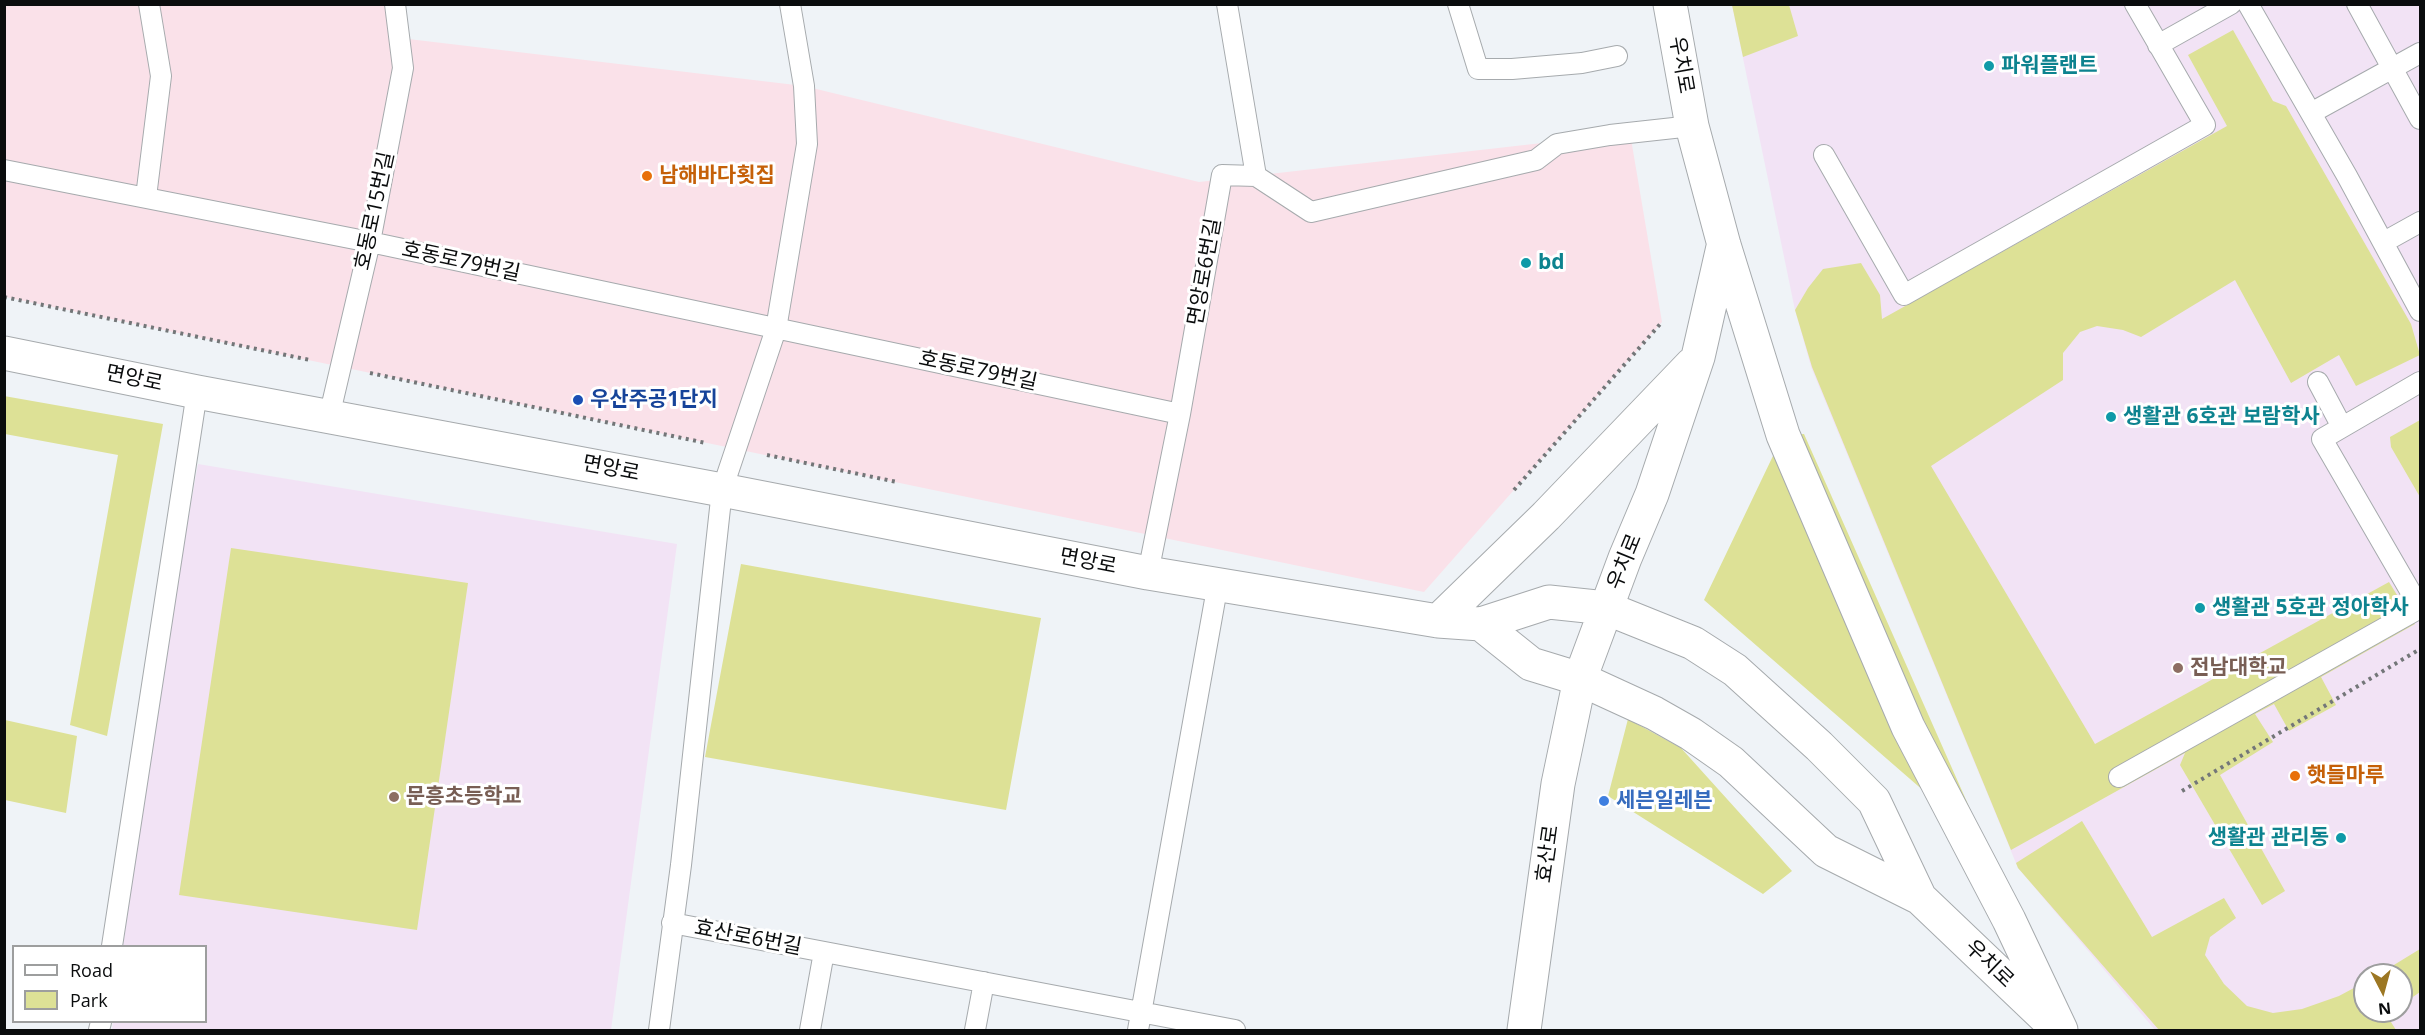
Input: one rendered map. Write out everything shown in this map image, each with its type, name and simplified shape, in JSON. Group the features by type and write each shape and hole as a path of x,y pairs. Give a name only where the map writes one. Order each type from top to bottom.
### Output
{"main road":[{"name":"우치로","path":"1670,4 1692,126 1724,245 1698,357 1652,494 1606,608 1693,643 1735,670 1820,746 1874,801 1920,898"},
{"path":"1724,245 1783,435 1908,728 2009,920 2060,1030"},
{"name":"면앙로","path":"4,352 197,393 722,490 1148,573 1438,621 1481,624 1549,602 1606,608"},
{"path":"1438,621 1546,516 1698,357"},
{"name":"효산로","path":"1524,1030 1558,784 1580,679 1606,608"},
{"path":"1481,624 1531,664 1580,679"},
{"name":"우치로","path":"1580,679 1691,734 1731,762 1826,851 1920,898 2060,1030"}],"lane":[{"path":"146,196 161,76 149,4"},
{"name":"호동로15번길","path":"329,417 369,242 403,68 395,4"},
{"path":"672,923 681,865 722,490 776,329 807,144 804,87 790,4"},
{"path":"1227,4 1256,176 1311,212 1536,160 1557,144 1610,135 1692,126"},
{"path":"1458,4 1478,69 1512,69 1582,63 1617,56"},
{"path":"1824,155 1904,296 2205,125 2135,4"},
{"path":"2158,45 2231,4"},
{"path":"2248,4 2421,311"},
{"path":"2357,4 2421,119"},
{"path":"2311,113 2421,53"},
{"name":"호동로79번길","path":"4,170 146,196 369,242 1179,414"},
{"name":"면앙로6번길","path":"1148,573 1222,175 1256,176"},
{"path":"2384,242 2421,222"},
{"path":"2318,382 2342,427"},
{"path":"2119,777 2420,608 2322,439 2421,382"},
{"path":"112,945 197,393"},
{"path":"1140,1021 1218,583"},
{"name":"효산로6번길","path":"659,1030 672,923 984,982 1140,1021 1235,1030"},
{"name":"효산로6번길","path":"810,1030 824,952"},
{"path":"975,1030 984,982"}],"path":[{"path":"4,297 899,482"},
{"path":"1510,495 1662,322"},
{"path":"2182,791 2421,649"}],"shaded area":[{"path":"395,4 400,38 804,86 1199,182 1630,133 1662,322 1424,592 5,297 5,5"},
{"name":"전남대학교","path":"1732,5 2420,5 2420,1030 2155,1030 2018,868 1811,367 1795,310"},
{"name":"문흥초등학교","path":"198,464 677,544 611,1030 112,1030 113,1023 207,1023 207,945 123,945 165,648"}],"green space":[{"path":"1732,5 1789,5 1798,36 1743,57"},
{"path":"2233,30 2273,101 2286,106 2411,324 2420,355 2356,386 2339,355 2291,383 2235,280 2141,337 2123,330 2097,326 2080,332 2063,353 2063,380 1931,466 2095,744 2389,582 2415,624 2321,677 2336,705 2289,731 2274,704 2255,714 2273,742 2220,775 2285,891 2262,905 2180,765 2185,753 2011,850 1812,367 1795,310 1823,269 1861,263 1880,295 1882,319 2227,126 2188,55"},
{"path":"4,396 163,424 107,736 70,725 118,455 5,434"},
{"path":"2420,420 2420,497 2391,447 2390,437"},
{"path":"1804,434 1986,845 1704,600 1783,435"},
{"path":"231,548 468,583 417,930 179,895"},
{"path":"741,564 1041,618 1006,810 705,757"},
{"path":"1628,719 1681,748 1792,871 1763,894 1608,796"},
{"path":"5,720 77,736 66,813 5,800"},
{"path":"2082,821 2152,937 2224,898 2236,918 2210,937 2205,955 2224,984 2247,1006 2273,1013 2302,1009 2353,988 2353,1023 2392,1023 2396,1030 2159,1030 2016,863"},
{"path":"2420,949 2420,992 2413,997 2413,963 2397,963"}],"place":[{"name":"파워플랜트","path":"1989,66"},
{"name":"남해바다횟집","path":"647,176"},
{"name":"bd","path":"1526,263"},
{"name":"우산주공1단지","path":"578,400"},
{"name":"생활관 6호관 보람학사","path":"2111,417"},
{"name":"생활관 5호관 정아학사","path":"2200,608"},
{"name":"전남대학교","path":"2178,668"},
{"name":"햇들마루","path":"2295,776"},
{"name":"문흥초등학교","path":"394,797"},
{"name":"세븐일레븐","path":"1604,801"},
{"name":"생활관 관리동","path":"2341,838"}]}
